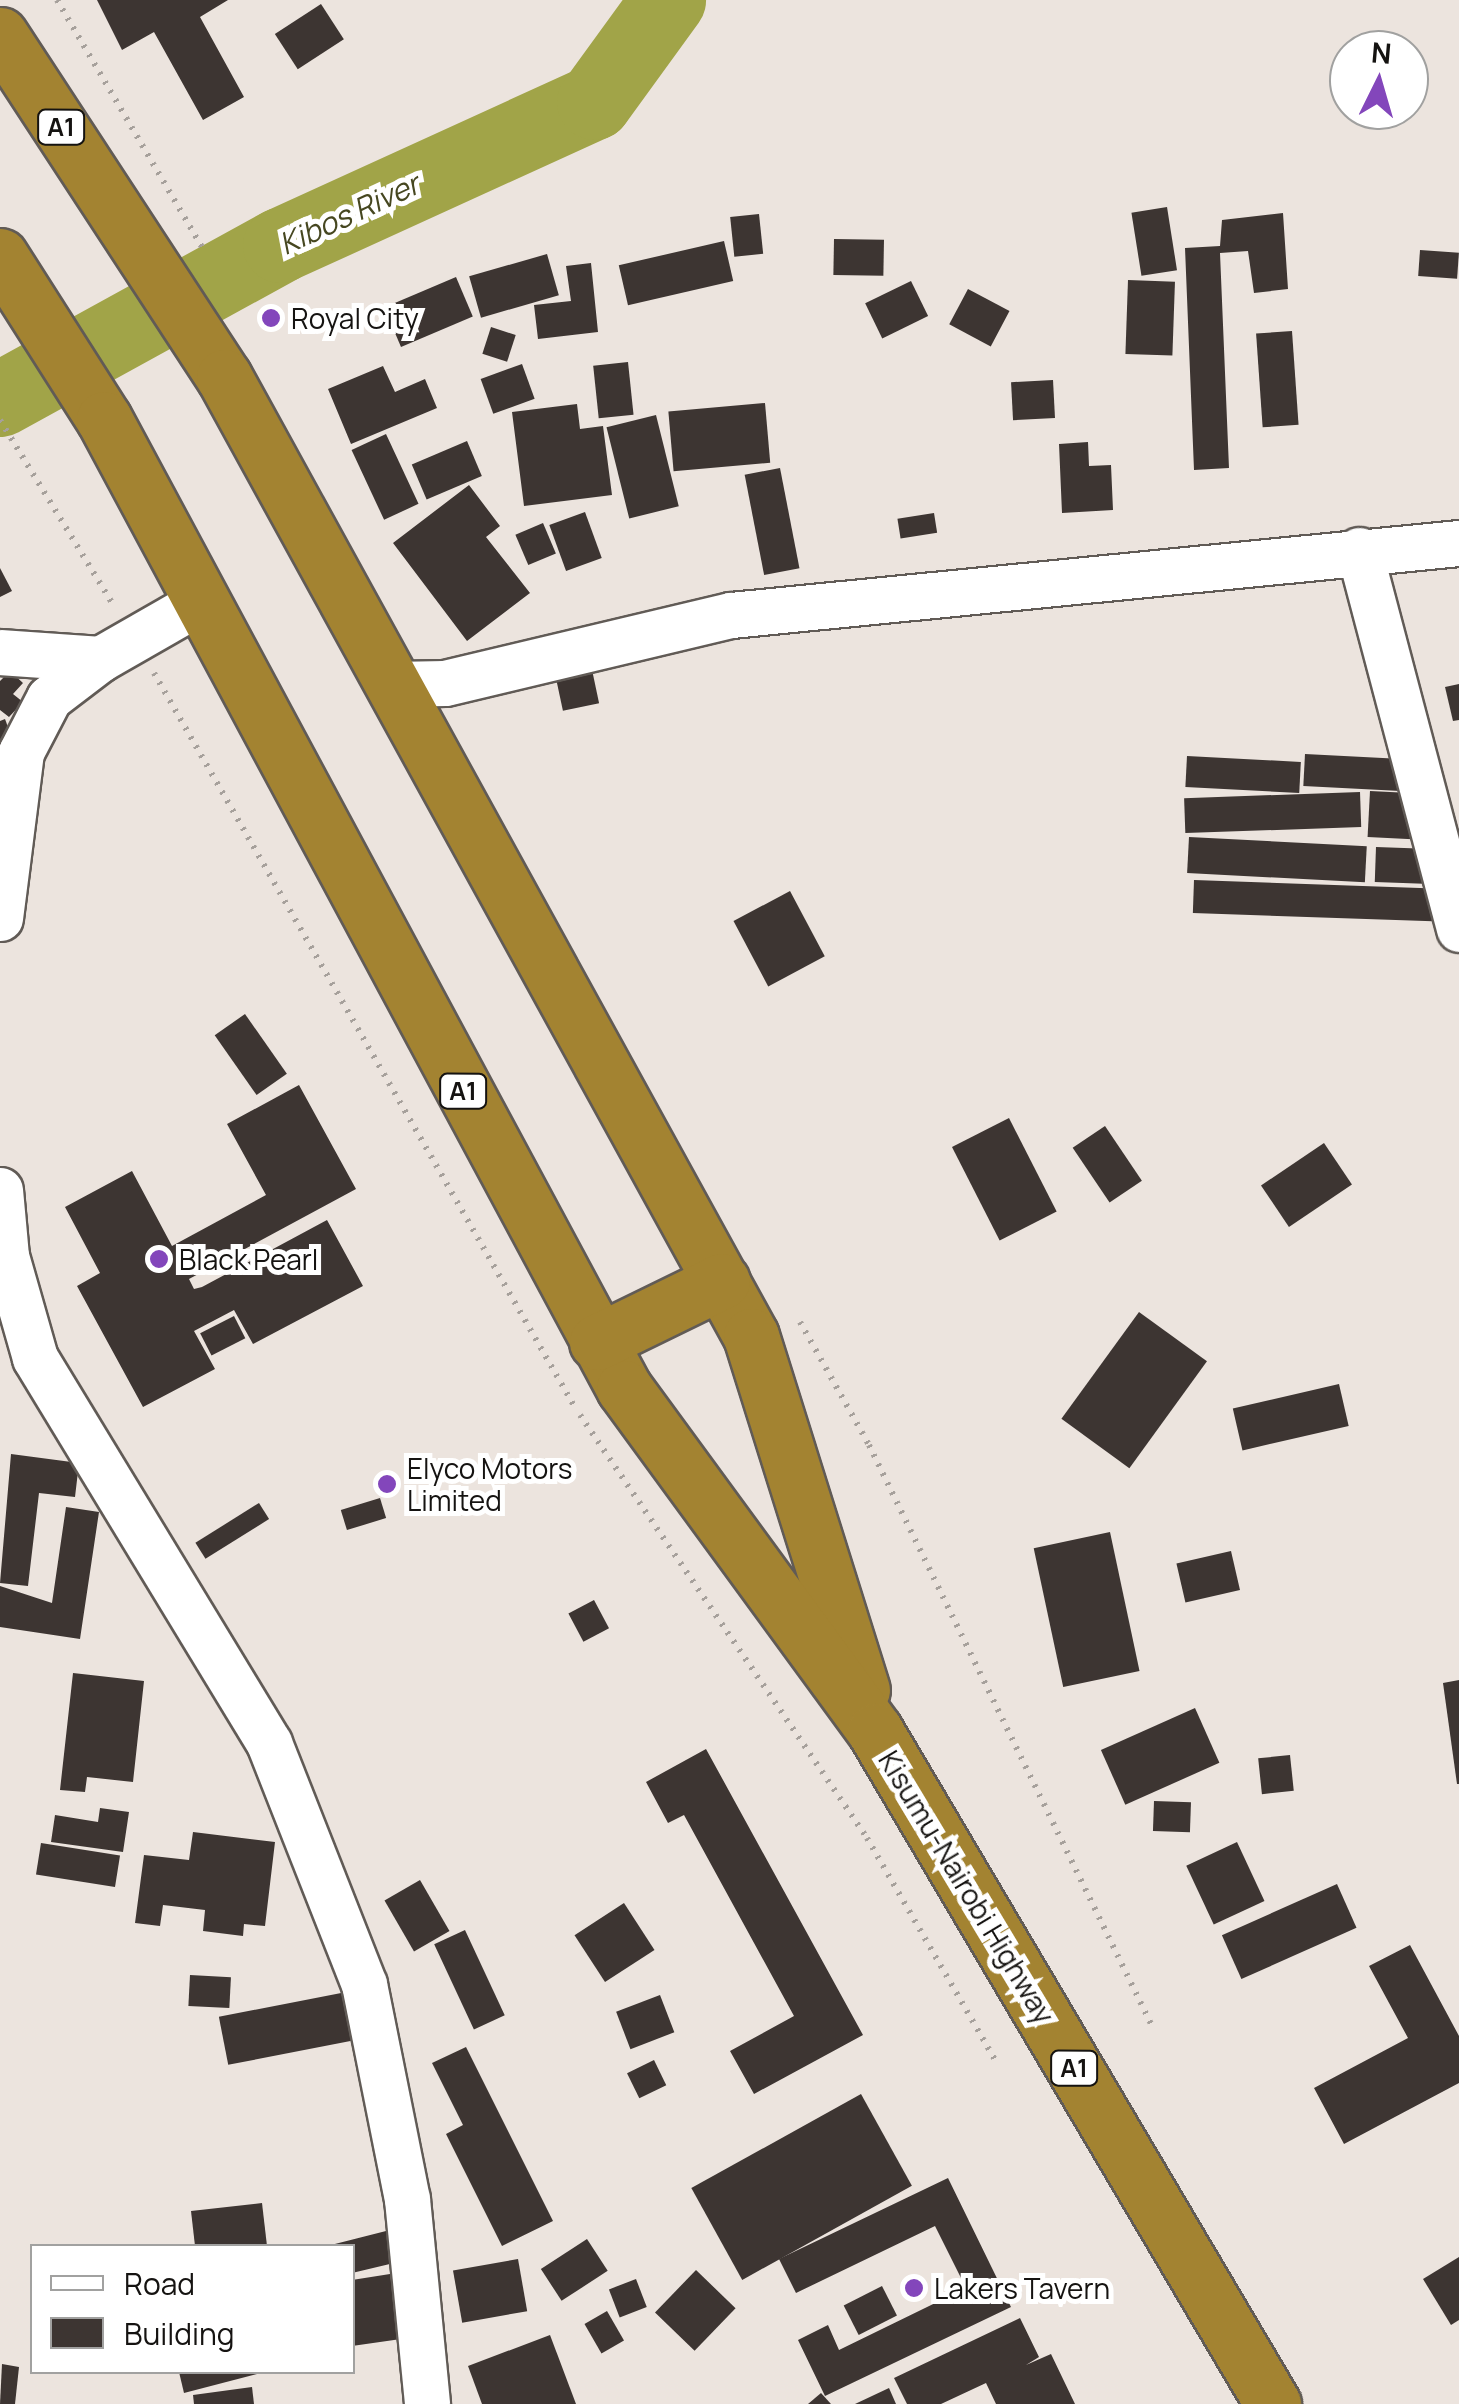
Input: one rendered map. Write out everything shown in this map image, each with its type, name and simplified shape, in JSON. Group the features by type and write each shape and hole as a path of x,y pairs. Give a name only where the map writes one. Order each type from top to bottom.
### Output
{"highway":[{"name":"A1","path":"0,35 224,377 751,1336 875,1731"},
{"name":"A1","path":"10,271 104,419 597,1342 875,1731"},
{"path":"597,1342 722,1281"},
{"name":"Kisumu-Nairobi Highway","path":"875,1731 1273,2404"}],"street":[{"path":"394,684 445,683 731,616 1359,550 1459,543"},
{"path":"1359,550 1459,929"},
{"path":"0,918 22,752 49,698 100,659 202,600"},
{"path":"0,652 100,659"},
{"path":"0,1190 6,1256 35,1358 269,1743 364,1984 407,2199 427,2404"}],"path":[{"path":"0,420 71,536"}],"building":[{"path":"97,0 228,0 200,17 244,97 203,120 154,32 122,50"},
{"path":"321,4 344,39 298,69 275,34"},
{"path":"1167,207 1177,270 1141,276 1131,213"},
{"path":"1283,213 1288,289 1254,293 1248,251 1220,253 1229,468 1194,470 1185,248 1220,246 1222,220"},
{"path":"759,214 763,254 734,257 730,217"},
{"path":"834,239 884,240 883,276 833,275"},
{"path":"724,241 733,281 628,305 619,265"},
{"path":"1420,250 1459,253 1457,279 1418,276"},
{"path":"547,254 559,295 481,318 469,276"},
{"path":"591,263 598,332 538,339 534,305 571,301 566,266"},
{"path":"456,277 473,317 401,347 384,307"},
{"path":"1128,280 1175,282 1172,356 1125,354"},
{"path":"911,281 928,316 882,338 865,303"},
{"path":"968,289 1009,311 991,346 949,324"},
{"path":"491,327 516,335 507,362 482,354"},
{"path":"1292,331 1299,425 1263,427 1256,334"},
{"path":"628,362 634,415 599,418 593,366"},
{"path":"522,364 535,399 493,414 481,379"},
{"path":"383,366 395,392 425,379 437,408 351,444 328,389"},
{"path":"1053,380 1055,418 1013,420 1011,382"},
{"path":"765,403 770,463 674,471 668,411"},
{"path":"577,404 580,429 603,426 612,495 524,506 512,412"},
{"path":"656,415 679,506 629,519 607,427"},
{"path":"386,434 419,504 384,520 352,450"},
{"path":"467,441 482,476 427,499 412,464"},
{"path":"1088,442 1089,466 1111,465 1113,510 1062,513 1059,444"},
{"path":"780,468 799,568 764,575 745,475"},
{"path":"469,485 500,526 486,537 530,593 467,641 393,543"},
{"path":"585,512 602,558 566,571 549,525"},
{"path":"934,513 937,533 901,539 897,519"},
{"path":"543,523 556,553 528,565 515,535"},
{"path":"0,568 12,591 0,597"},
{"path":"591,665 599,703 563,711 555,673"},
{"path":"10,671 23,683 13,694 23,702 9,717 0,710 0,681"},
{"path":"1459,684 1459,720 1453,721 1445,687"},
{"path":"5,719 12,738 0,742 0,721"},
{"path":"1305,754 1412,760 1410,792 1303,786"},
{"path":"1187,756 1301,762 1299,793 1185,787"},
{"path":"1370,791 1420,794 1418,840 1368,837"},
{"path":"1360,792 1361,827 1185,833 1184,798"},
{"path":"1189,837 1367,846 1365,882 1187,873"},
{"path":"1376,847 1425,849 1424,884 1375,882"},
{"path":"1194,880 1434,888 1433,921 1193,913"},
{"path":"790,891 825,956 768,986 733,921"},
{"path":"245,1014 287,1074 257,1095 215,1035"},
{"name":"Black Pearl","path":"299,1085 356,1189 189,1279 194,1289 202,1287 327,1220 363,1286 253,1344 234,1310 194,1331 215,1369 143,1407 77,1286 100,1273 65,1207 132,1171 172,1246 266,1195 227,1124"},
{"path":"1009,1118 1057,1212 1000,1241 952,1147"},
{"path":"1105,1126 1142,1181 1110,1203 1073,1148"},
{"path":"1324,1143 1352,1184 1289,1227 1261,1185"},
{"path":"1139,1312 1207,1361 1129,1468 1061,1419"},
{"path":"234,1316 245,1338 211,1356 200,1333"},
{"path":"1339,1384 1349,1426 1242,1450 1233,1409"},
{"path":"11,1454 79,1463 75,1497 39,1493 28,1586 0,1583"},
{"path":"380,1498 386,1518 347,1530 341,1510"},
{"path":"259,1503 269,1519 205,1559 195,1543"},
{"path":"66,1507 99,1512 80,1639 0,1627 0,1586 52,1603"},
{"path":"1110,1532 1140,1671 1063,1687 1034,1548"},
{"path":"1231,1551 1240,1590 1185,1603 1176,1564"},
{"path":"594,1600 609,1628 583,1642 568,1614"},
{"path":"73,1673 144,1681 133,1782 87,1777 85,1792 60,1790"},
{"path":"1459,1680 1459,1784 1457,1784 1443,1683"},
{"path":"1195,1708 1219,1763 1125,1805 1101,1750"},
{"path":"706,1749 863,2035 754,2094 730,2051 794,2016 684,1815 668,1823 646,1782"},
{"path":"1290,1755 1294,1791 1262,1794 1258,1758"},
{"path":"1154,1801 1191,1802 1190,1832 1153,1831"},
{"path":"100,1808 129,1812 123,1852 51,1842 55,1815 98,1822"},
{"path":"193,1832 275,1842 265,1926 244,1924 243,1936 203,1931 205,1910 163,1905 160,1926 135,1923 144,1855 189,1860"},
{"path":"1237,1842 1264,1901 1214,1925 1186,1866"},
{"path":"41,1843 120,1856 115,1887 36,1875"},
{"path":"420,1880 450,1931 414,1952 384,1900"},
{"path":"1337,1884 1357,1928 1241,1979 1222,1935"},
{"path":"624,1903 654,1950 605,1982 575,1935"},
{"path":"465,1930 505,2015 474,2030 434,1944"},
{"path":"1410,1945 1459,2036 1459,2083 1344,2144 1314,2088 1408,2038 1369,1966"},
{"path":"190,1975 231,1977 229,2008 188,2006"},
{"path":"372,1987 381,2035 228,2065 219,2017"},
{"path":"660,1995 674,2032 630,2049 616,2012"},
{"path":"466,2047 553,2221 502,2246 446,2134 463,2125 432,2063"},
{"path":"654,2060 666,2085 639,2098 627,2073"},
{"path":"861,2094 912,2186 742,2280 691,2188"},
{"path":"948,2178 1011,2307 825,2396 798,2340 828,2325 839,2350 966,2288 935,2226 796,2293 779,2259"},
{"path":"262,2203 267,2244 195,2244 191,2211"},
{"path":"386,2231 394,2263 355,2272 355,2244 335,2244"},
{"path":"587,2239 608,2271 562,2301 541,2269"},
{"path":"1459,2257 1459,2320 1451,2325 1423,2279"},
{"path":"518,2259 527,2311 462,2323 453,2270"},
{"path":"696,2270 736,2308 695,2351 655,2312"},
{"path":"390,2274 401,2339 355,2346 355,2280"},
{"path":"636,2279 647,2307 620,2317 609,2289"},
{"path":"882,2286 897,2315 859,2335 844,2306"},
{"path":"607,2311 624,2340 601,2353 584,2324"},
{"path":"1020,2318 1039,2357 1026,2365 1051,2354 1075,2404 996,2404 986,2383 941,2404 907,2404 894,2378"},
{"path":"550,2335 576,2404 482,2404 468,2366"},
{"path":"2,2364 19,2367 15,2404 0,2404"},
{"path":"179,2374 257,2374 184,2393"},
{"path":"252,2387 254,2404 194,2404 193,2395"},
{"path":"889,2388 896,2404 855,2404"},
{"path":"821,2393 831,2404 808,2404"}],"waterway":[{"name":"Kibos River","path":"0,399 280,245 594,102 668,0"}],"place":[{"name":"Royal City","path":"271,318"},
{"name":"Black Pearl","path":"159,1259"},
{"name":"Elyco Motors Limited","path":"387,1484"},
{"name":"Lakers Tavern","path":"914,2288"}]}
